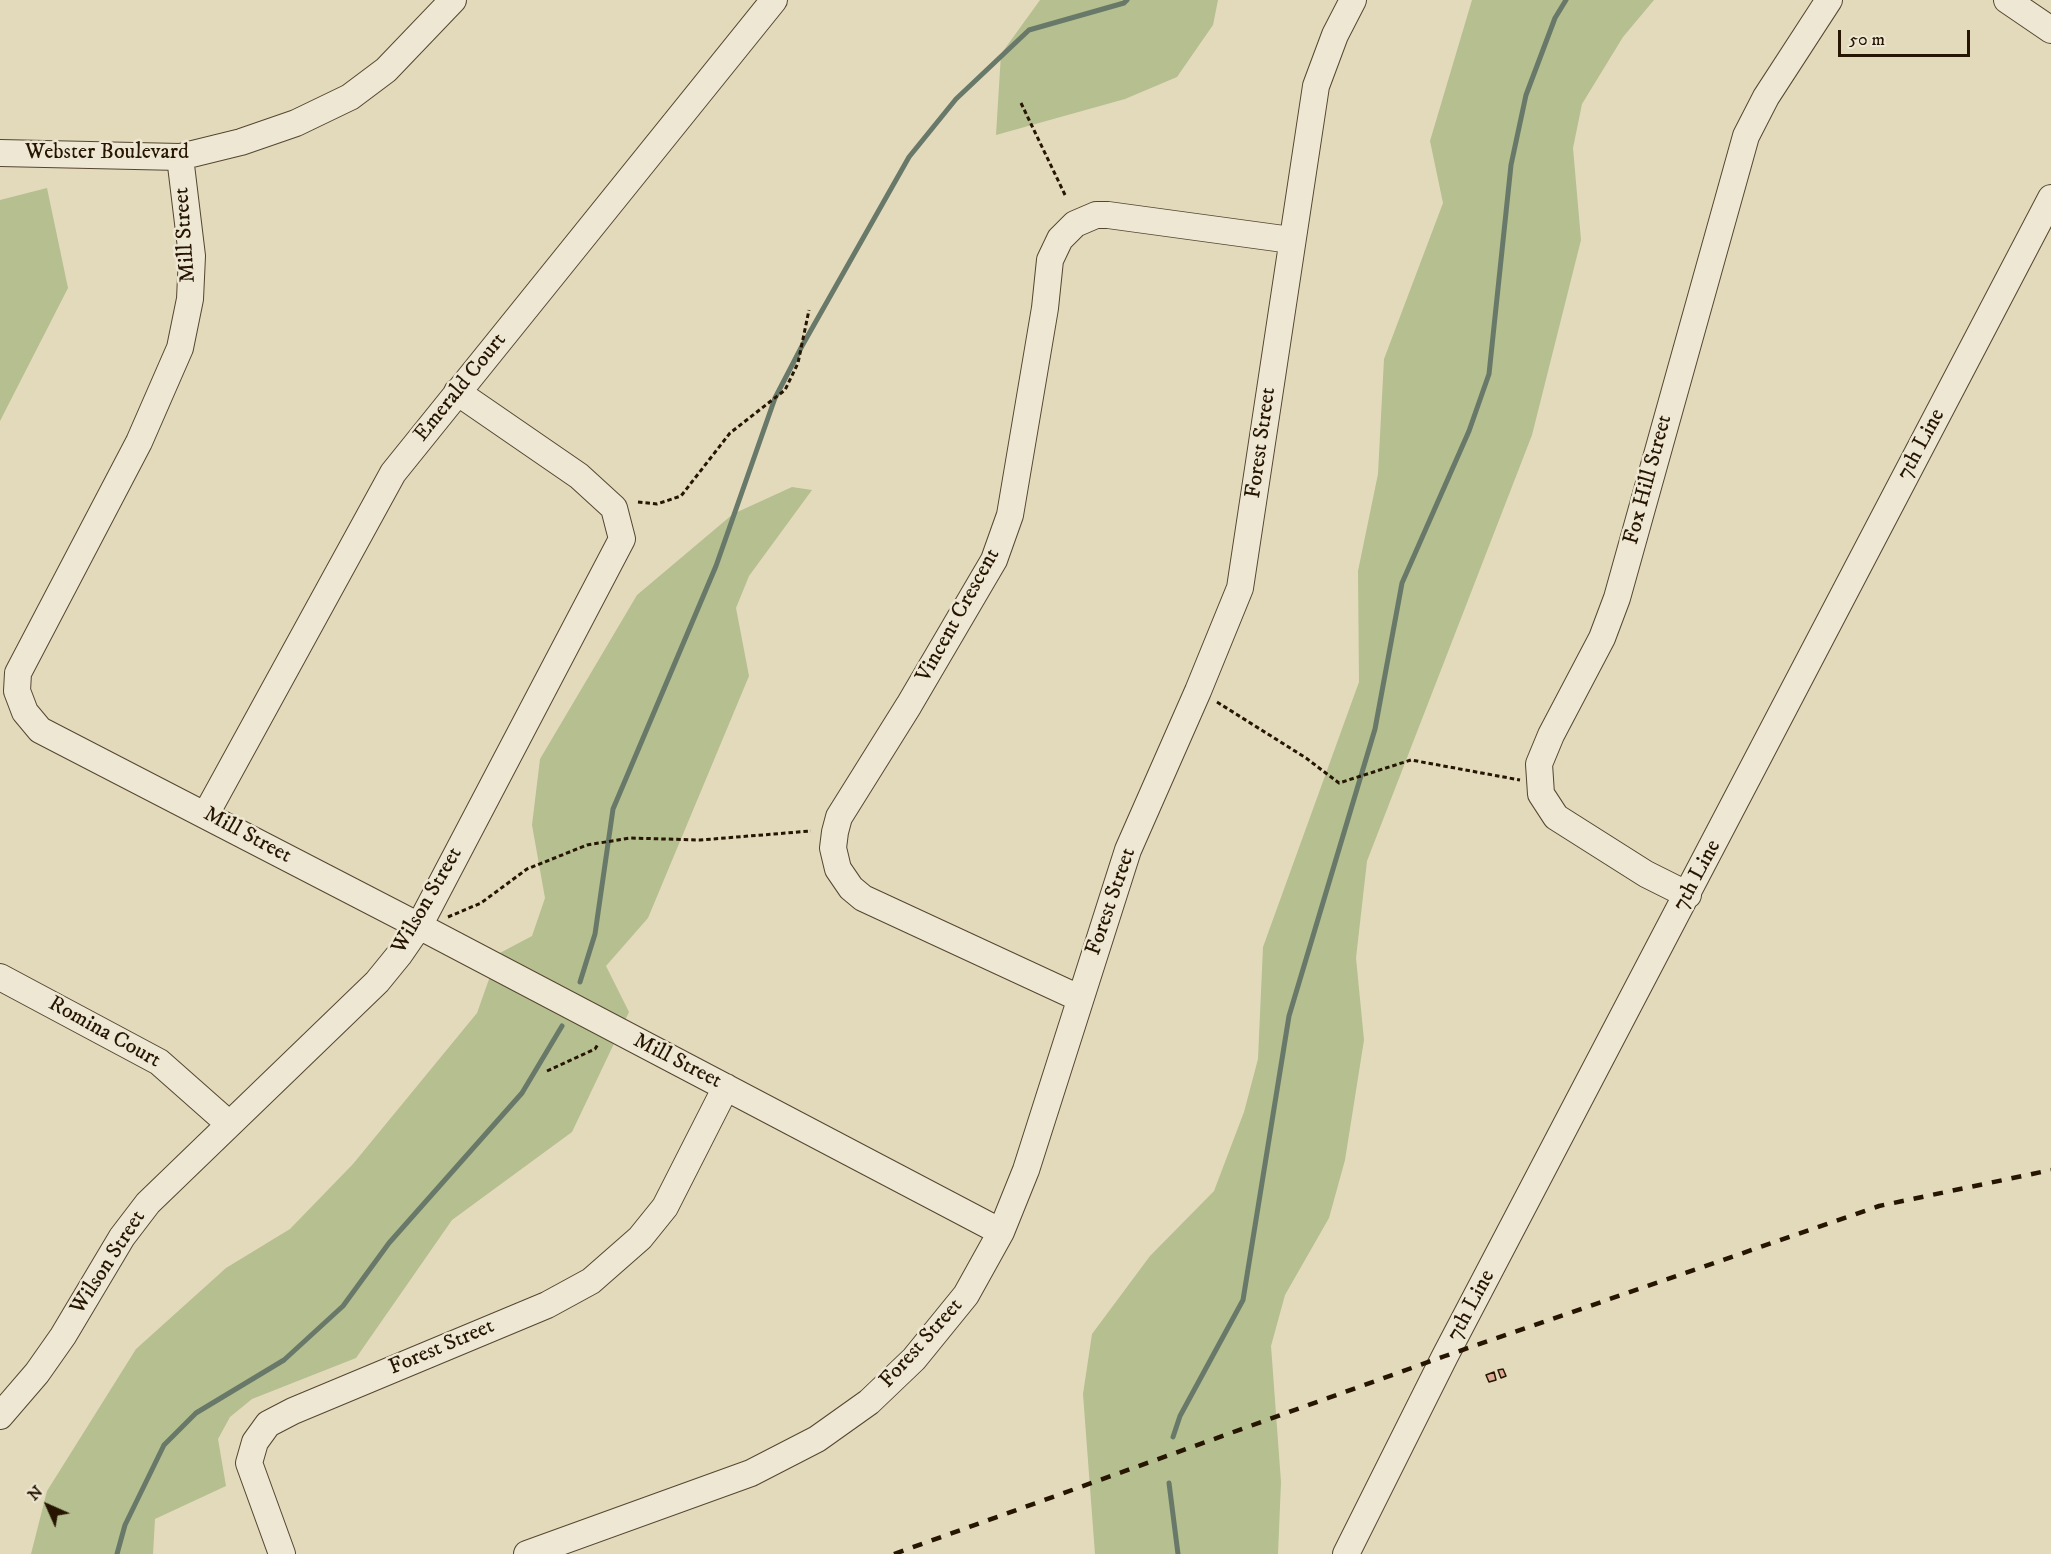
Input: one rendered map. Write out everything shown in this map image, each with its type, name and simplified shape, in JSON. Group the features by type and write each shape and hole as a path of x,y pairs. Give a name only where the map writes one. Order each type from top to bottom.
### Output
{"street":[{"name":"Webster Boulevard","path":"0,153 180,157 241,142 296,123 350,97 386,70 453,0"},
{"name":"Forest Street","path":"527,1554 751,1473 817,1440 869,1402 914,1359 966,1295 1001,1232 1026,1170 1128,850 1198,691 1240,588 1316,86 1335,35 1353,0"},
{"name":"Fox Hill Street","path":"1688,895 1646,874 1553,813 1541,794 1539,764 1610,620 1746,136 1766,97 1829,0"},
{"path":"2007,0 2051,30"},
{"name":"Emerald Court","path":"206,814 393,473 770,1"},
{"name":"Mill Street","path":"180,157 192,256 190,299 180,348 140,442 18,673 17,691 25,712 40,730 206,814 1001,1232"},
{"name":"7th Line","path":"1346,1554 1445,1356 2051,198"},
{"name":"Vincent Crescent","path":"1080,998 863,898 851,888 838,869 833,848 837,824 994,560 1010,515 1045,309 1050,260 1060,239 1075,224 1096,216 1108,215 1291,240"},
{"name":"Wilson Street","path":"0,1416 37,1373 63,1336 122,1237 148,1203 228,1123 377,982 419,926 622,539 614,508 579,476 457,392"},
{"name":"Romina Court","path":"0,977 159,1062 228,1123"},
{"name":"Forest Street","path":"282,1554 249,1463 255,1442 268,1424 293,1411 547,1305 591,1281 640,1238 665,1207 726,1088"}],"path":[{"path":"1021,103 1066,197"},
{"path":"638,502 657,504 681,496 730,433 785,390 798,363 809,310"},
{"path":"1198,691 1306,758 1339,783 1411,760 1521,781"},
{"path":"448,917 481,903 527,869 587,845 630,838 700,840 811,831"},
{"path":"547,1071 595,1049 608,1027"}],"green space":[{"path":"1040,0 1218,0 1213,25 1177,77 1125,99 996,135 1001,54"},
{"path":"1472,0 1654,0 1623,37 1582,104 1573,148 1581,240 1532,435 1367,861 1356,958 1364,1040 1345,1160 1329,1218 1285,1295 1271,1346 1281,1482 1278,1554 1095,1554 1083,1394 1092,1334 1150,1256 1214,1191 1244,1112 1258,1059 1263,947 1359,682 1358,571 1378,474 1384,359 1443,203 1430,141"},
{"path":"47,188 68,288 0,421 0,200"},
{"path":"792,487 812,490 749,576 736,608 749,676 648,918 606,966 629,1012 572,1132 452,1220 356,1358 252,1399 230,1417 218,1439 226,1486 155,1519 153,1554 31,1554 47,1491 136,1349 226,1268 290,1229 353,1164 477,1013 498,954 532,936 545,898 532,825 540,759 637,595 733,514"}],"building":[{"path":"1503,1369 1506,1376 1501,1378 1498,1370"},
{"path":"1494,1372 1496,1380 1489,1382 1486,1375"}],"waterway":[{"path":"580,982 595,934 613,809 716,566 775,398 802,346 909,157 956,99 1029,30 1124,3 1127,0"},
{"path":"1173,1437 1180,1416 1243,1300 1289,1016 1375,729 1402,583 1469,431 1489,374 1511,165 1526,95 1555,18 1566,0"},
{"path":"117,1554 125,1525 164,1445 196,1413 284,1360 343,1306 389,1243 522,1093 562,1026"},
{"path":"1169,1483 1178,1554"}],"railway":[{"path":"894,1554 1445,1356 1879,1206 2051,1170"}]}
